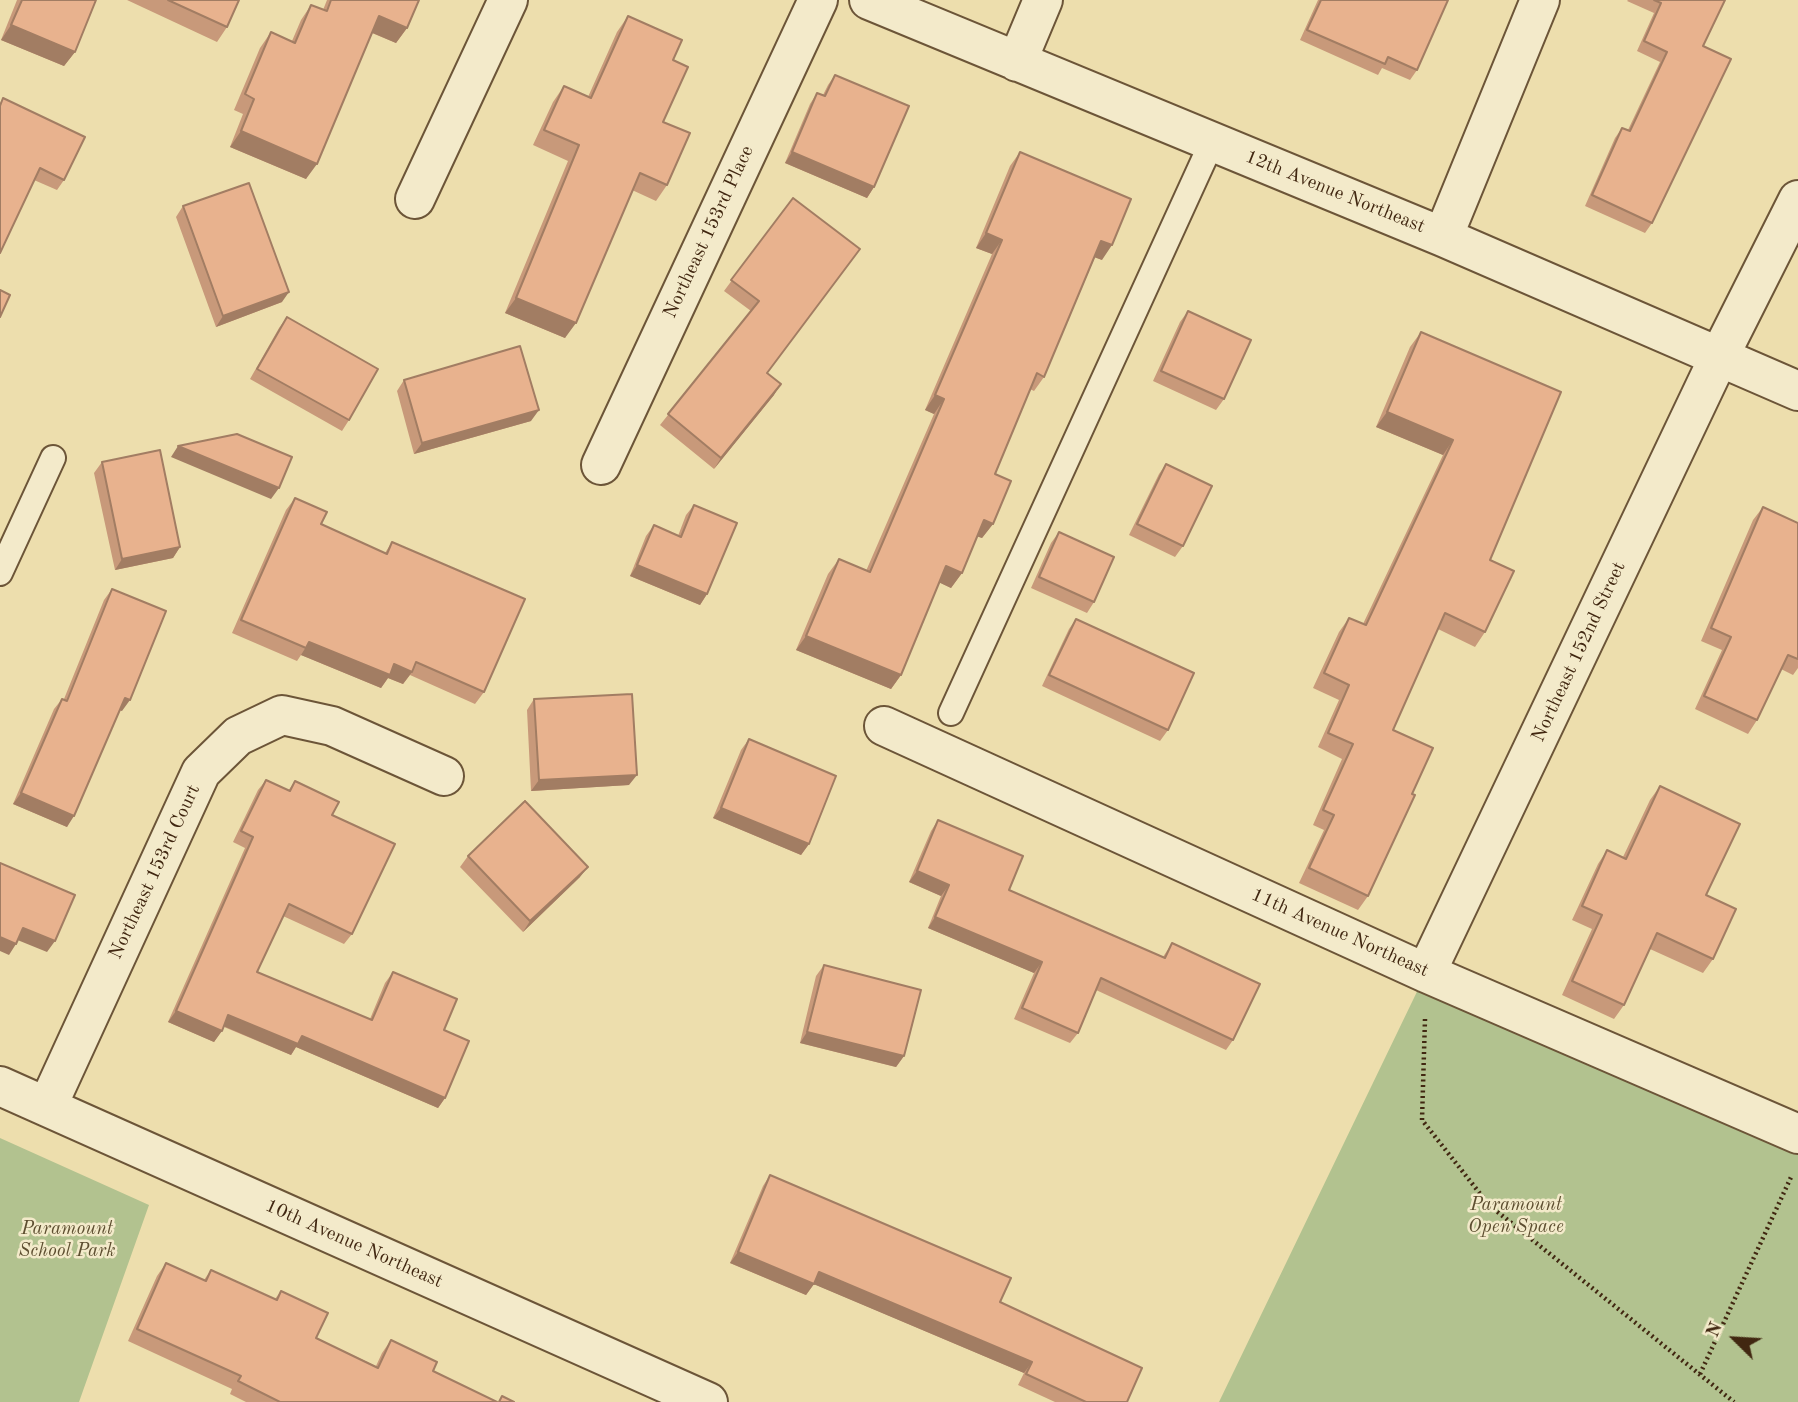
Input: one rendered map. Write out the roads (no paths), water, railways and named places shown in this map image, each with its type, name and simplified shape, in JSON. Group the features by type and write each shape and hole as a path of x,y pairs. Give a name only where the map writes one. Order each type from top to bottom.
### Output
{"street":[{"path":"415,199 508,0"},
{"name":"Northeast 153rd Place","path":"601,465 818,0"},
{"name":"12th Avenue Northeast","path":"869,0 1443,237 1798,391"},
{"path":"1017,62 1044,0"},
{"path":"1443,237 1540,0"},
{"name":"Northeast 152nd Street","path":"1426,973 1719,357 1798,200"},
{"name":"Northeast 153rd Court","path":"47,1107 201,772 238,736 282,715 332,726 444,776"},
{"name":"11th Avenue Northeast","path":"884,726 1426,973 1798,1134"},
{"name":"10th Avenue Northeast","path":"0,1086 708,1402"}],"lane":[{"path":"951,713 1212,142"},
{"path":"0,573 52,458"}],"park label":[{"name":"Paramount Open Space","path":"1516,1216"},
{"name":"Paramount School Park","path":"67,1240"}]}
